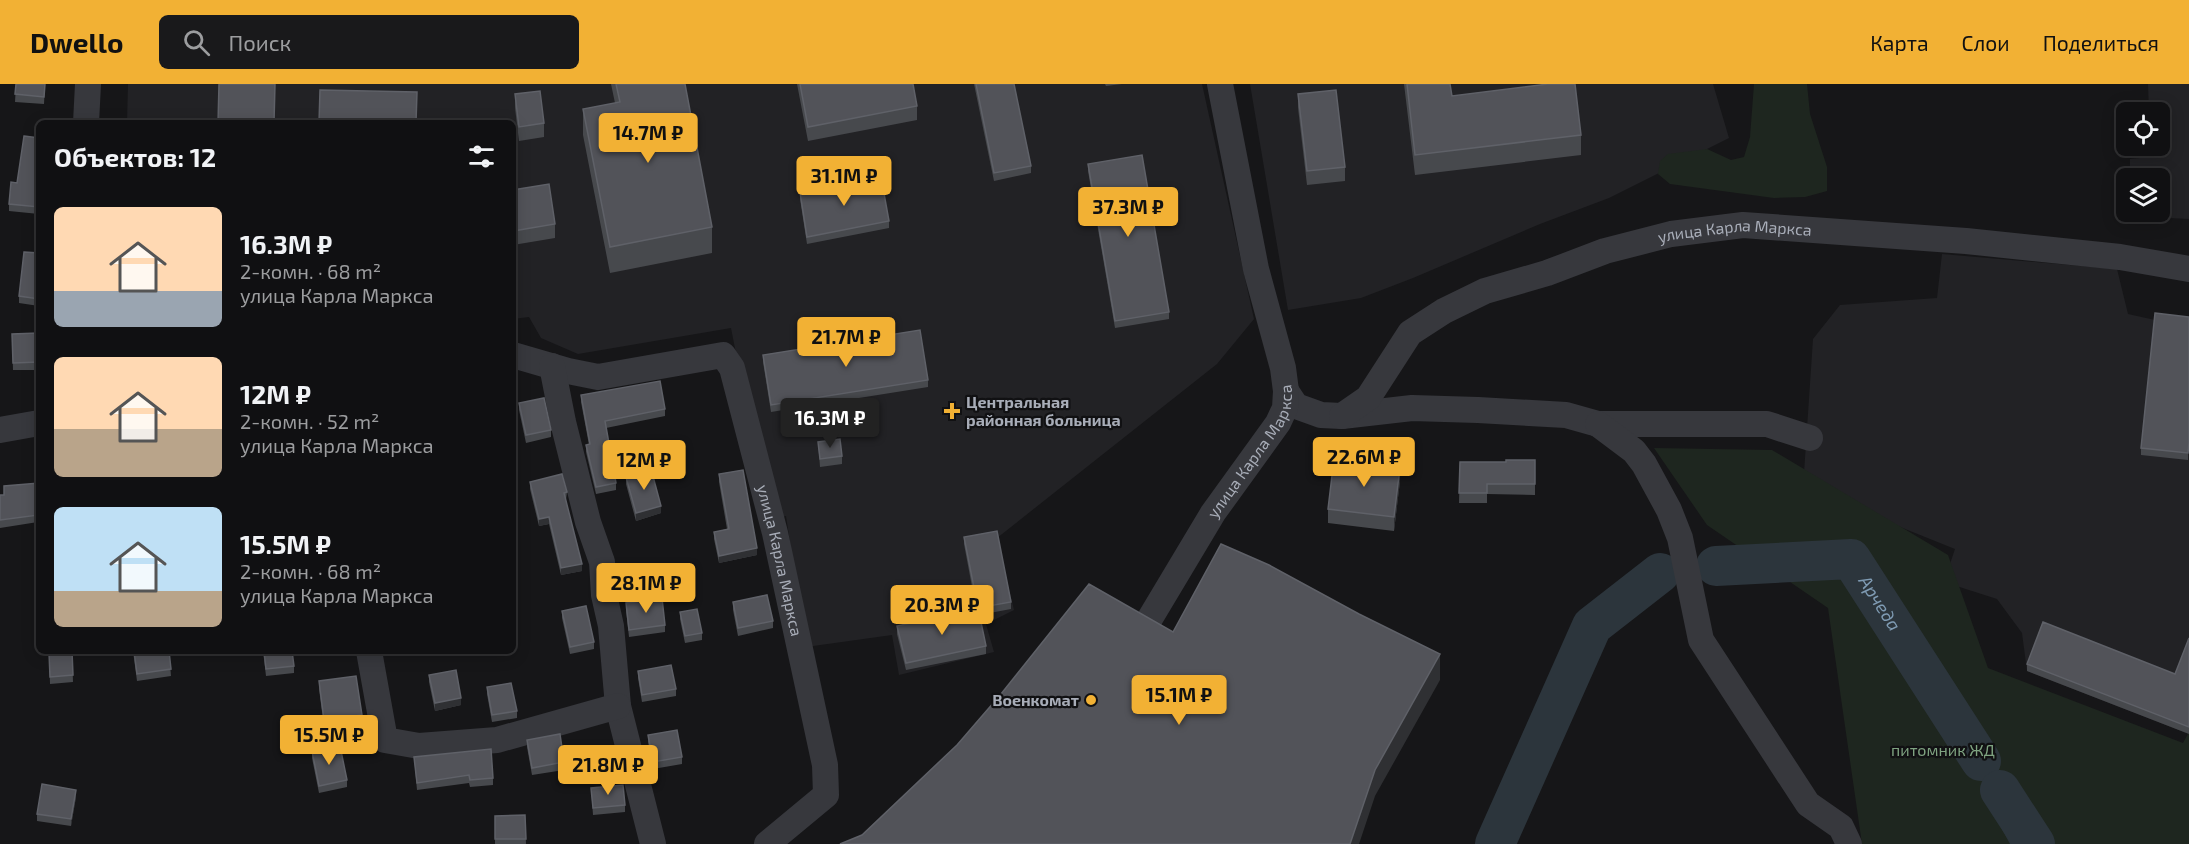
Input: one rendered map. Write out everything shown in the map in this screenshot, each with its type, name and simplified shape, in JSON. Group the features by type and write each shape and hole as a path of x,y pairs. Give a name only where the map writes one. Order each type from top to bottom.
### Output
{"street":[{"path":"86,120 88,84"},
{"name":"улица Карла Маркса","path":"1146,625 1213,513 1278,423 1285,408 1286,391 1283,368 1256,269 1220,84"},
{"name":"улица Карла Маркса","path":"1341,416 1368,398 1410,333 1444,311 1485,291 1547,273 1605,251 1671,234 1743,225 1966,241 2120,257 2189,269"},
{"name":"улица Карла Маркса","path":"516,356 598,377 723,355 732,368 775,533 825,765 826,795 767,844"},
{"path":"552,366 563,422 588,522 602,562 618,706 653,844"},
{"path":"1286,391 1296,406 1321,415 1341,416 1412,408 1566,415 1598,424 1767,423 1810,438"},
{"path":"0,430 36,424"},
{"path":"1598,424 1634,451 1644,464 1669,510 1680,538 1701,640 1808,804 1841,827 1849,844"},
{"path":"370,654 385,740 419,746 497,740 618,706"}],"shaded area":[{"name":"Центральная районная больница","path":"128,84 1202,84 1254,319 1217,364 997,538 1014,610 986,624 994,652 899,675 892,635 806,647 786,516 769,520 731,328 578,354 541,338 529,317 516,319 516,120 127,120"},
{"path":"1250,84 1713,84 1729,138 1609,198 1540,224 1413,278 1361,298 1288,310"},
{"path":"2148,84 2189,84 2189,219 2170,218 2170,168 2130,168 2130,159 2170,156 2170,102 2149,102"},
{"path":"1942,254 2117,269 2128,314 2189,324 2189,734 2027,671 2022,633 1997,599 1944,582 1955,549 1803,488 1813,339 1840,305 1937,298"},
{"path":"2017,794 2053,844 2010,844 1984,796"}],"green space":[{"path":"1754,84 1807,84 1810,114 1827,167 1827,191 1805,197 1774,198 1670,184 1658,174 1660,161 1668,154 1707,149 1731,160 1744,157 1750,137"},
{"name":"питомник ЖД","path":"1654,448 1772,450 1948,555 1988,668 2183,743 2189,732 2189,844 1862,844 1828,608 1707,525"}],"building":[{"path":"16,84 45,84 44,97 15,94"},
{"path":"219,84 275,84 274,120 218,120"},
{"path":"616,84 685,84 712,227 610,247 583,109 620,102"},
{"path":"800,84 913,84 917,106 808,127"},
{"path":"976,84 1014,84 1031,166 994,173"},
{"path":"1407,84 1450,84 1452,96 1548,84 1575,84 1581,135 1415,155"},
{"path":"320,90 417,92 416,120 319,120"},
{"path":"1336,90 1345,167 1307,171 1298,94"},
{"path":"540,91 544,123 519,127 515,94"},
{"path":"24,136 36,138 36,207 9,204 11,182 17,183"},
{"path":"1142,155 1169,312 1115,321 1088,164"},
{"path":"881,177 889,221 807,237 800,192"},
{"path":"549,184 555,224 516,230 516,190"},
{"path":"24,252 36,253 36,299 19,296"},
{"path":"2155,313 2189,317 2188,453 2141,448"},
{"path":"920,330 928,380 771,405 763,355"},
{"path":"36,333 36,362 13,363 12,334"},
{"path":"660,381 665,409 605,421 616,483 596,487 586,445 590,444 581,395"},
{"path":"544,398 551,430 526,435 519,403"},
{"path":"840,439 842,456 820,459 818,442"},
{"path":"1334,459 1400,467 1394,517 1328,509"},
{"path":"1506,460 1535,460 1535,484 1487,484 1487,493 1459,493 1460,462 1506,462"},
{"path":"651,469 661,506 636,513 626,477"},
{"path":"743,470 757,548 719,556 714,532 729,529 719,474"},
{"path":"562,474 567,492 564,493 582,564 561,568 549,517 539,519 530,482"},
{"path":"36,483 36,515 0,520 0,495 4,495 4,486"},
{"path":"997,531 1011,602 978,608 964,537"},
{"path":"1221,544 1269,565 1359,614 1440,654 1375,770 1350,844 840,844 862,835 957,745 1089,584 1173,632"},
{"path":"767,595 773,621 738,628 733,602"},
{"path":"662,598 665,625 629,630 626,603"},
{"path":"586,606 594,642 570,647 562,611"},
{"path":"978,608 986,646 906,663 897,626"},
{"path":"697,609 702,633 685,636 680,612"},
{"path":"2043,622 2175,674 2189,638 2189,727 2027,664"},
{"path":"49,654 72,654 73,675 50,677"},
{"path":"134,654 169,654 171,669 137,674"},
{"path":"264,654 292,654 294,666 266,669"},
{"path":"671,665 676,689 642,695 638,671"},
{"path":"456,670 461,698 435,703 429,675"},
{"path":"356,676 362,715 324,720 319,681"},
{"path":"511,683 517,711 492,715 487,687"},
{"path":"677,730 682,757 653,762 648,735"},
{"path":"560,734 564,762 532,768 527,740"},
{"path":"340,746 347,780 319,786 312,751"},
{"path":"491,749 493,778 470,780 469,775 417,783 414,757"},
{"path":"42,784 76,790 71,819 37,814"},
{"path":"623,785 625,805 593,808 591,788"},
{"path":"525,815 526,839 495,839 495,816"}],"waterway":[{"name":"Арчеда","path":"1716,566 1851,559 1981,761"},
{"name":"Арчеда","path":"1495,844 1592,626 1660,573"},
{"name":"Арчеда","path":"2000,790 2035,844"}],"place":[{"name":"Центральная районная больница","path":"952,411"},
{"name":"Военкомат","path":"1091,700"}]}
